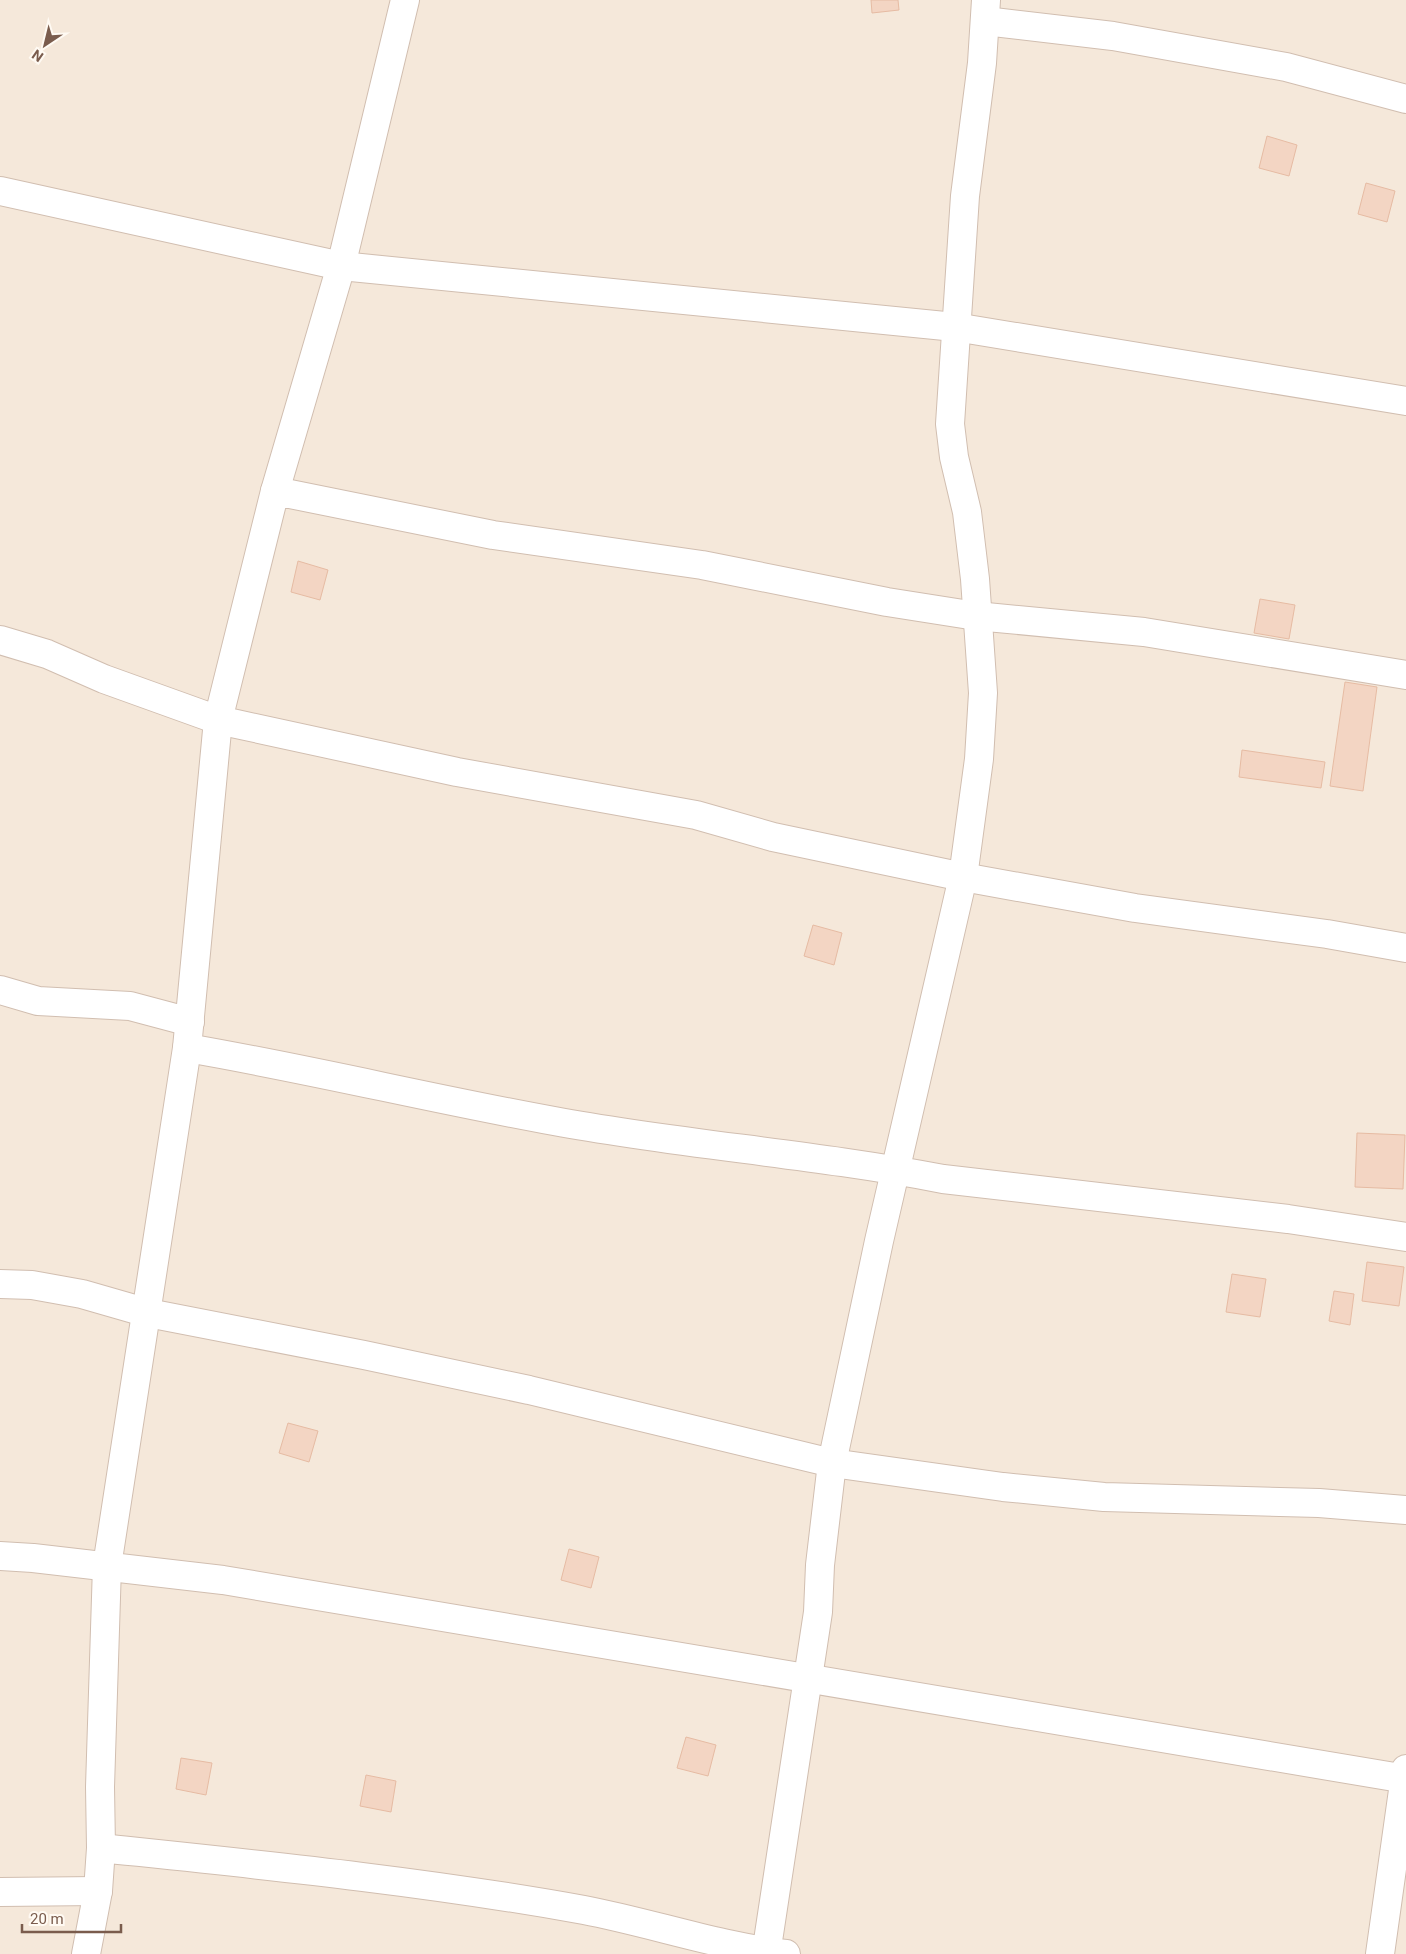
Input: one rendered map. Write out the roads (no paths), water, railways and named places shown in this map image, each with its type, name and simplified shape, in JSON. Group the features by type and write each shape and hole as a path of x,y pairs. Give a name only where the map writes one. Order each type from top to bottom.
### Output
{"street":[{"path":"86,1954 98,1892 101,1848 100,1787 107,1566 148,1313 189,1035 218,720 275,491 341,266 405,0"},
{"path":"101,1848 311,1870 505,1897 586,1910 773,1953 807,1676 818,1612 820,1565 832,1463 895,1170 963,877 979,759 984,694 976,616 975,580 966,512 954,458 950,424 964,196 986,11 1277,66 1406,99"},
{"path":"0,191 341,266 955,327 1406,401"},
{"path":"275,491 493,535 702,565 868,598 976,616 1144,632 1406,675"},
{"path":"0,640 47,654 104,679 218,720 457,772 696,815 773,837 963,877 1135,908 1327,934 1406,948"},
{"path":"0,990 38,1001 130,1006 189,1035 278,1063 554,1121 706,1145 895,1170 943,1179 1288,1219 1406,1237"},
{"path":"0,1284 32,1285 82,1294 148,1313 364,1355 509,1386 832,1463 1003,1487 1104,1497 1319,1503 1406,1510"},
{"path":"0,1556 107,1566 223,1580 1406,1775 1380,1954"},
{"path":"0,1892 98,1892"}]}
